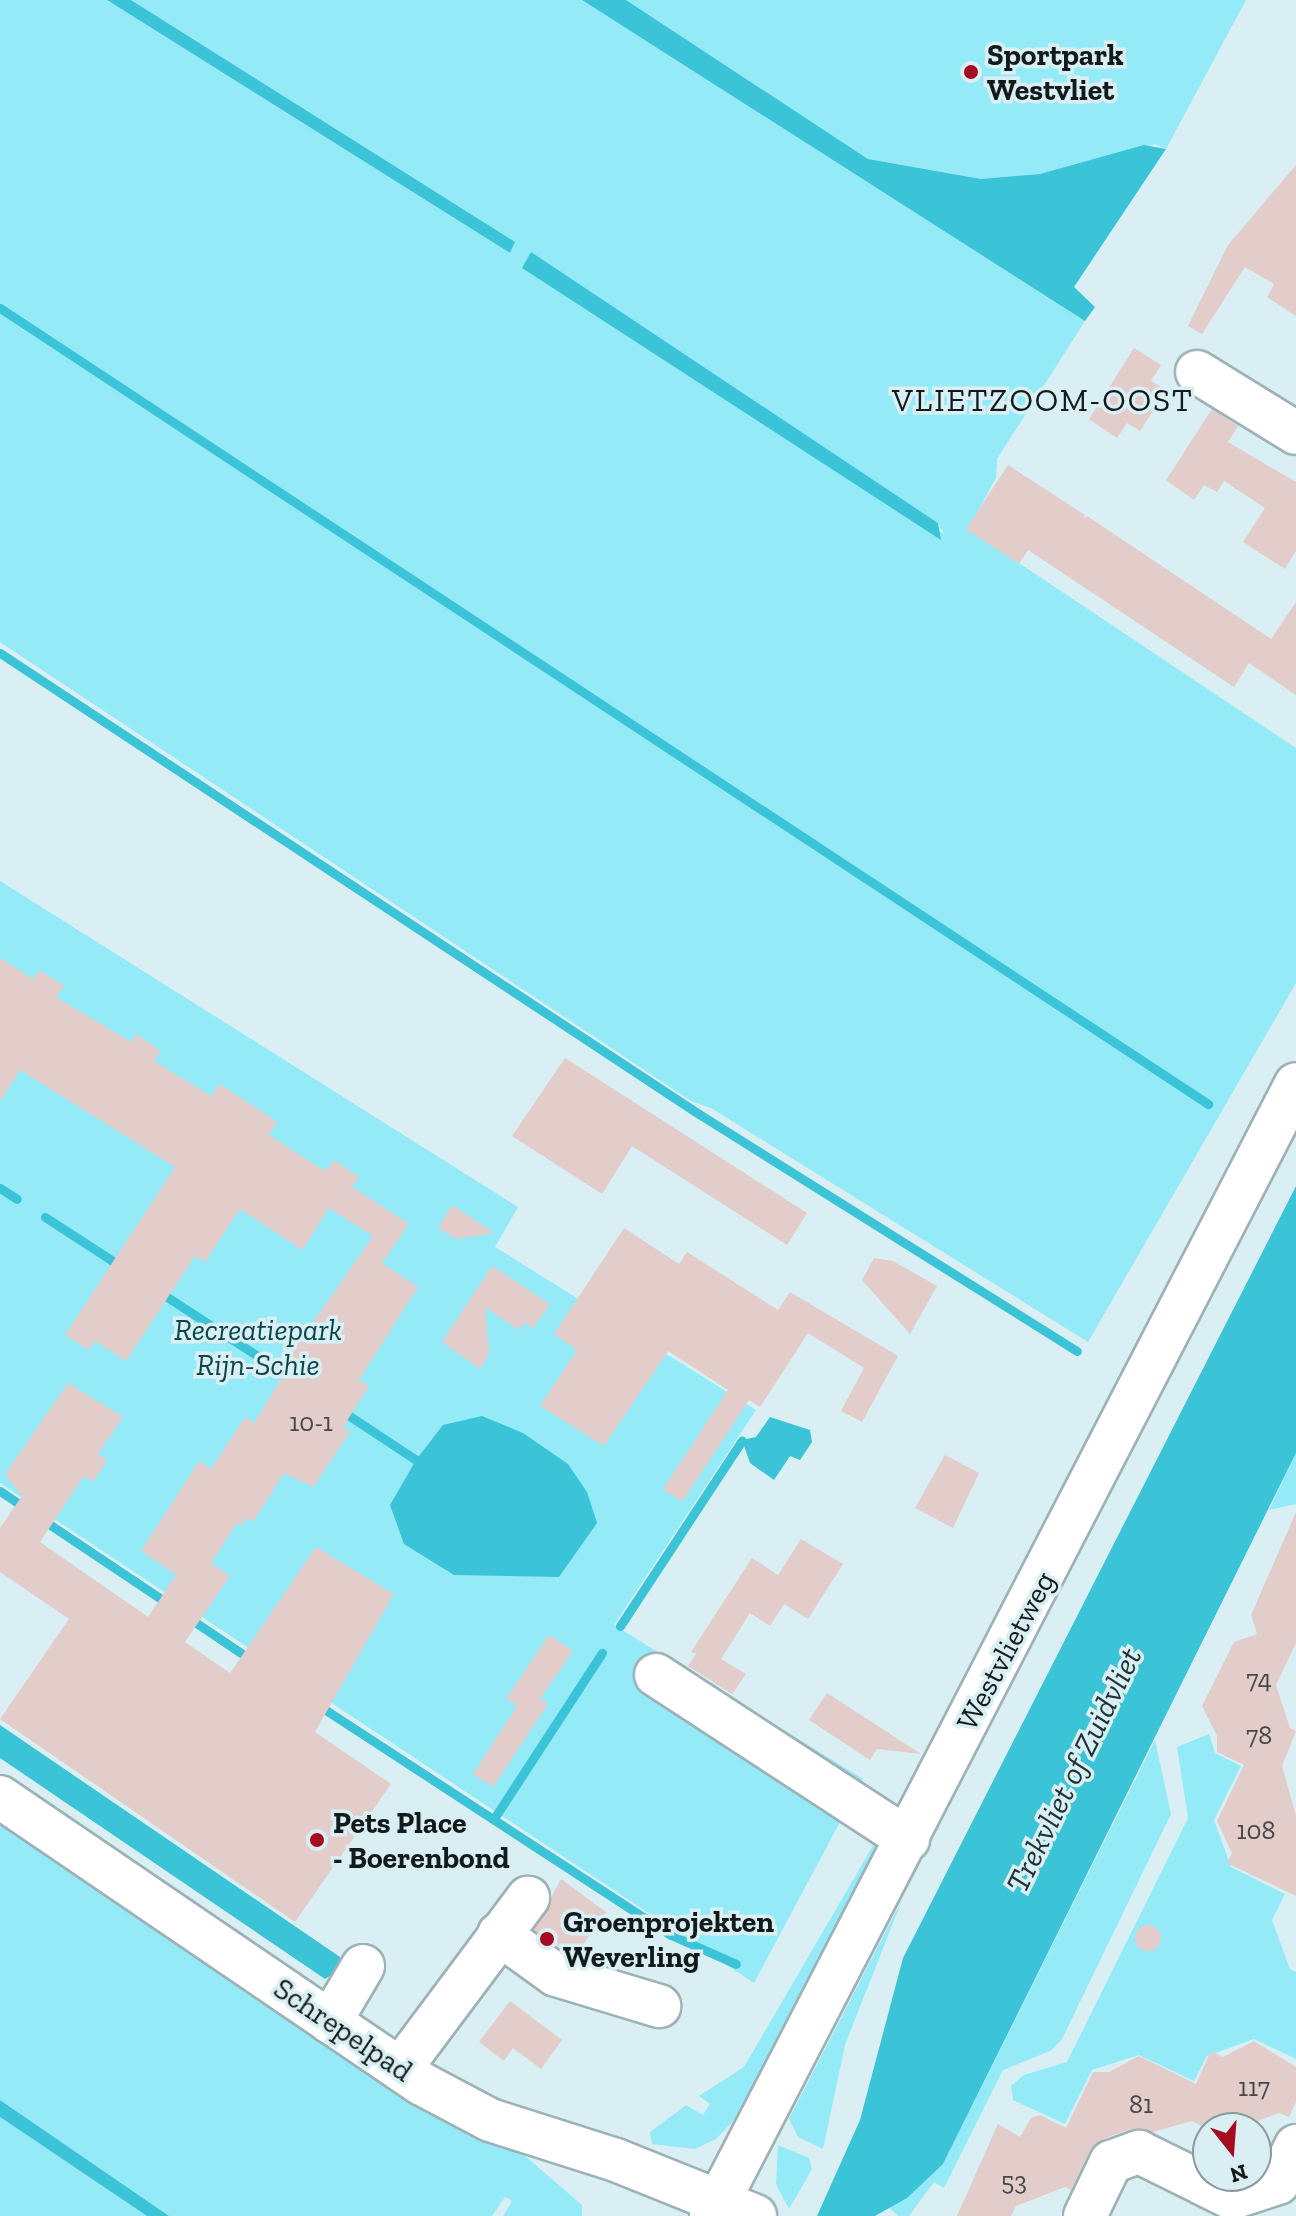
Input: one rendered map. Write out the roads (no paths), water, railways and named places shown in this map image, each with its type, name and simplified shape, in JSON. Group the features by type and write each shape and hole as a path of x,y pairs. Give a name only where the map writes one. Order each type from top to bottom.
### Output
{"street":[{"path":"1197,372 1291,418"},
{"name":"Westvlietweg","path":"728,2211 908,1839 1296,1084"},
{"path":"656,1675 908,1839"},
{"name":"Schrepelpad","path":"0,1797 400,2069 490,2120 616,2160 728,2211"},
{"path":"400,2069 528,1898"},
{"path":"499,1934 556,1975 659,2006"},
{"path":"330,2022 363,1966"},
{"path":"1085,2216 1111,2162 1139,2152 1232,2198 1278,2183 1296,2146"}],"water":[{"path":"107,0 131,0 515,242 510,253"},
{"path":"582,0 626,0 868,159 981,179 1040,174 1144,145 1166,149 1074,287 1095,307 1085,321"},
{"path":"531,252 938,523 941,540 522,268"},
{"name":"Trekvliet of Zuidvliet","path":"1296,1186 1296,1453 943,2164 907,2198 875,2216 817,2216 860,2120 903,1958"},
{"path":"482,1416 523,1433 568,1464 587,1492 597,1523 559,1577 454,1575 404,1544 390,1505 416,1460 443,1425"},
{"path":"770,1417 810,1430 812,1442 800,1460 790,1456 774,1480 750,1463 742,1440 756,1437"},
{"path":"0,1725 340,1957 338,1971 325,1979 0,1758"},
{"path":"0,2100 169,2216 147,2216 0,2117"}],"waterway":[{"path":"0,308 1208,1104"},
{"path":"0,653 699,1114 1077,1351"},
{"path":"0,1188 17,1199"},
{"path":"45,1217 122,1267"},
{"path":"158,1291 293,1379"},
{"path":"342,1411 416,1460"},
{"path":"620,1626 742,1440"},
{"path":"0,1491 27,1509"},
{"path":"43,1520 170,1605"},
{"path":"189,1618 253,1661"},
{"path":"495,1817 602,1653"},
{"path":"318,1705 671,1935 736,1964"}],"place":[{"name":"Sportpark Westvliet","path":"971,72"},
{"name":"Pets Place - Boerenbond","path":"317,1840"},
{"name":"Groenprojekten Weverling","path":"547,1939"}],"district":[{"name":"VLIETZOOM-OOST","path":"1043,400"}],"park label":[{"name":"Recreatiepark Rijn-Schie","path":"258,1347"}]}
